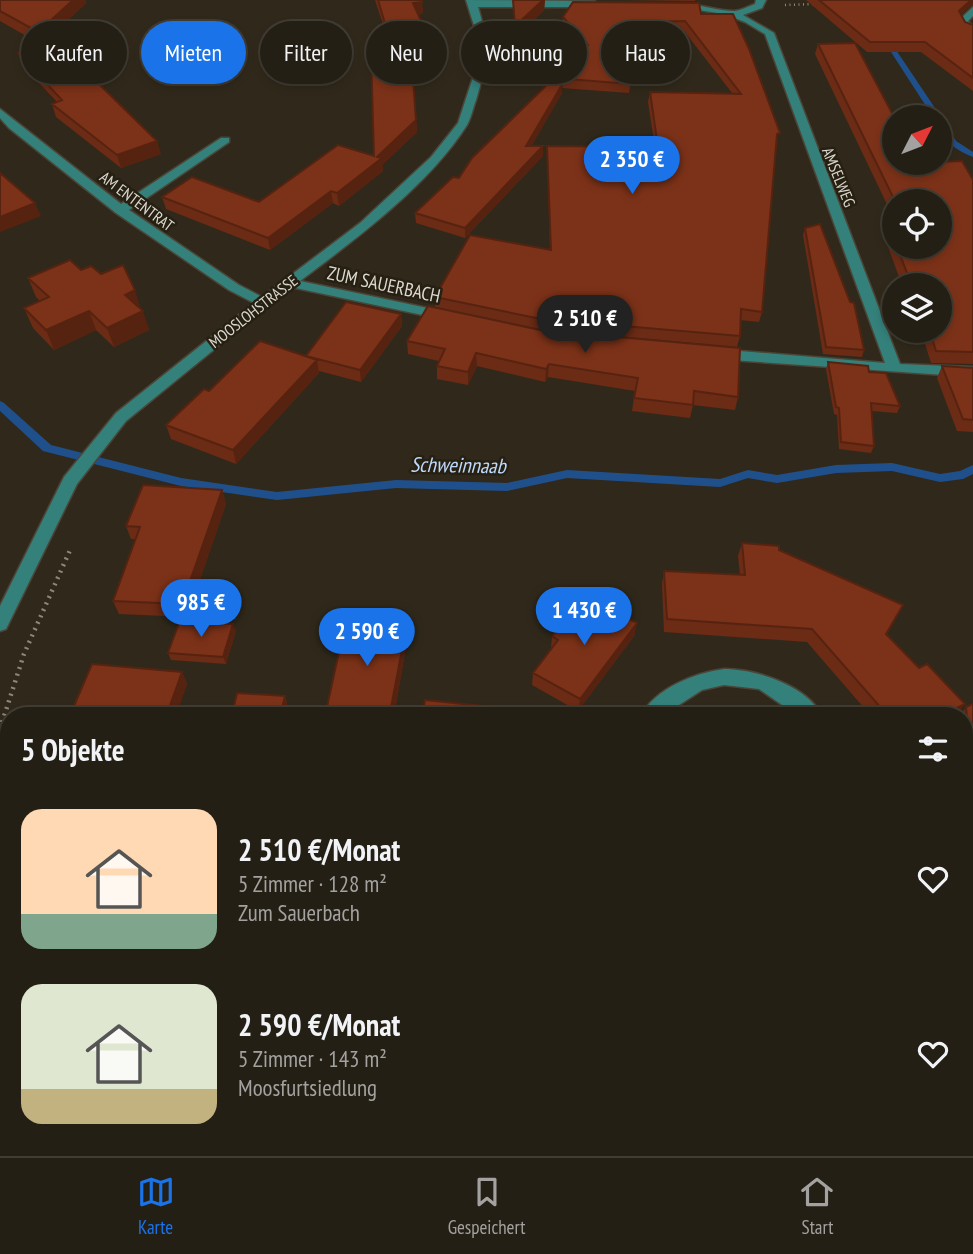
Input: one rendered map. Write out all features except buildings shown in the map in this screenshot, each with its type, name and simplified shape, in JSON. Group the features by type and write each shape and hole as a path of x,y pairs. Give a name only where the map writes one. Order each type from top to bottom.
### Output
{"street":[{"path":"473,2 607,4"},
{"name":"MOOSLOHSTRASSE","path":"0,624 70,481 121,417 265,301 364,226 435,159 463,123 481,68 481,32 473,2"},
{"path":"736,14 760,3"},
{"name":"AMSELWEG","path":"663,6 704,7 736,14 754,21 769,33 894,368"},
{"path":"973,10 963,21 965,27 973,32"},
{"name":"AM ENTENTRAT","path":"0,112 13,126 120,210 194,262 244,293 265,301"},
{"path":"120,210 225,140"},
{"name":"ZUM SAUERBACH","path":"289,283 460,319"},
{"path":"700,352 973,372"},
{"path":"658,707 707,679 751,678 782,689 802,707"}],"path":[{"path":"760,3 822,4"},
{"path":"7,707 24,654 73,545"}],"waterway":[{"path":"885,38 929,105"},
{"path":"952,141 973,155"},
{"name":"Schweinnaab","path":"0,405 47,448 181,482 277,496 396,484 507,487 567,474 720,483 748,474 777,479 836,469 892,467 940,478 963,475 973,469"}]}
